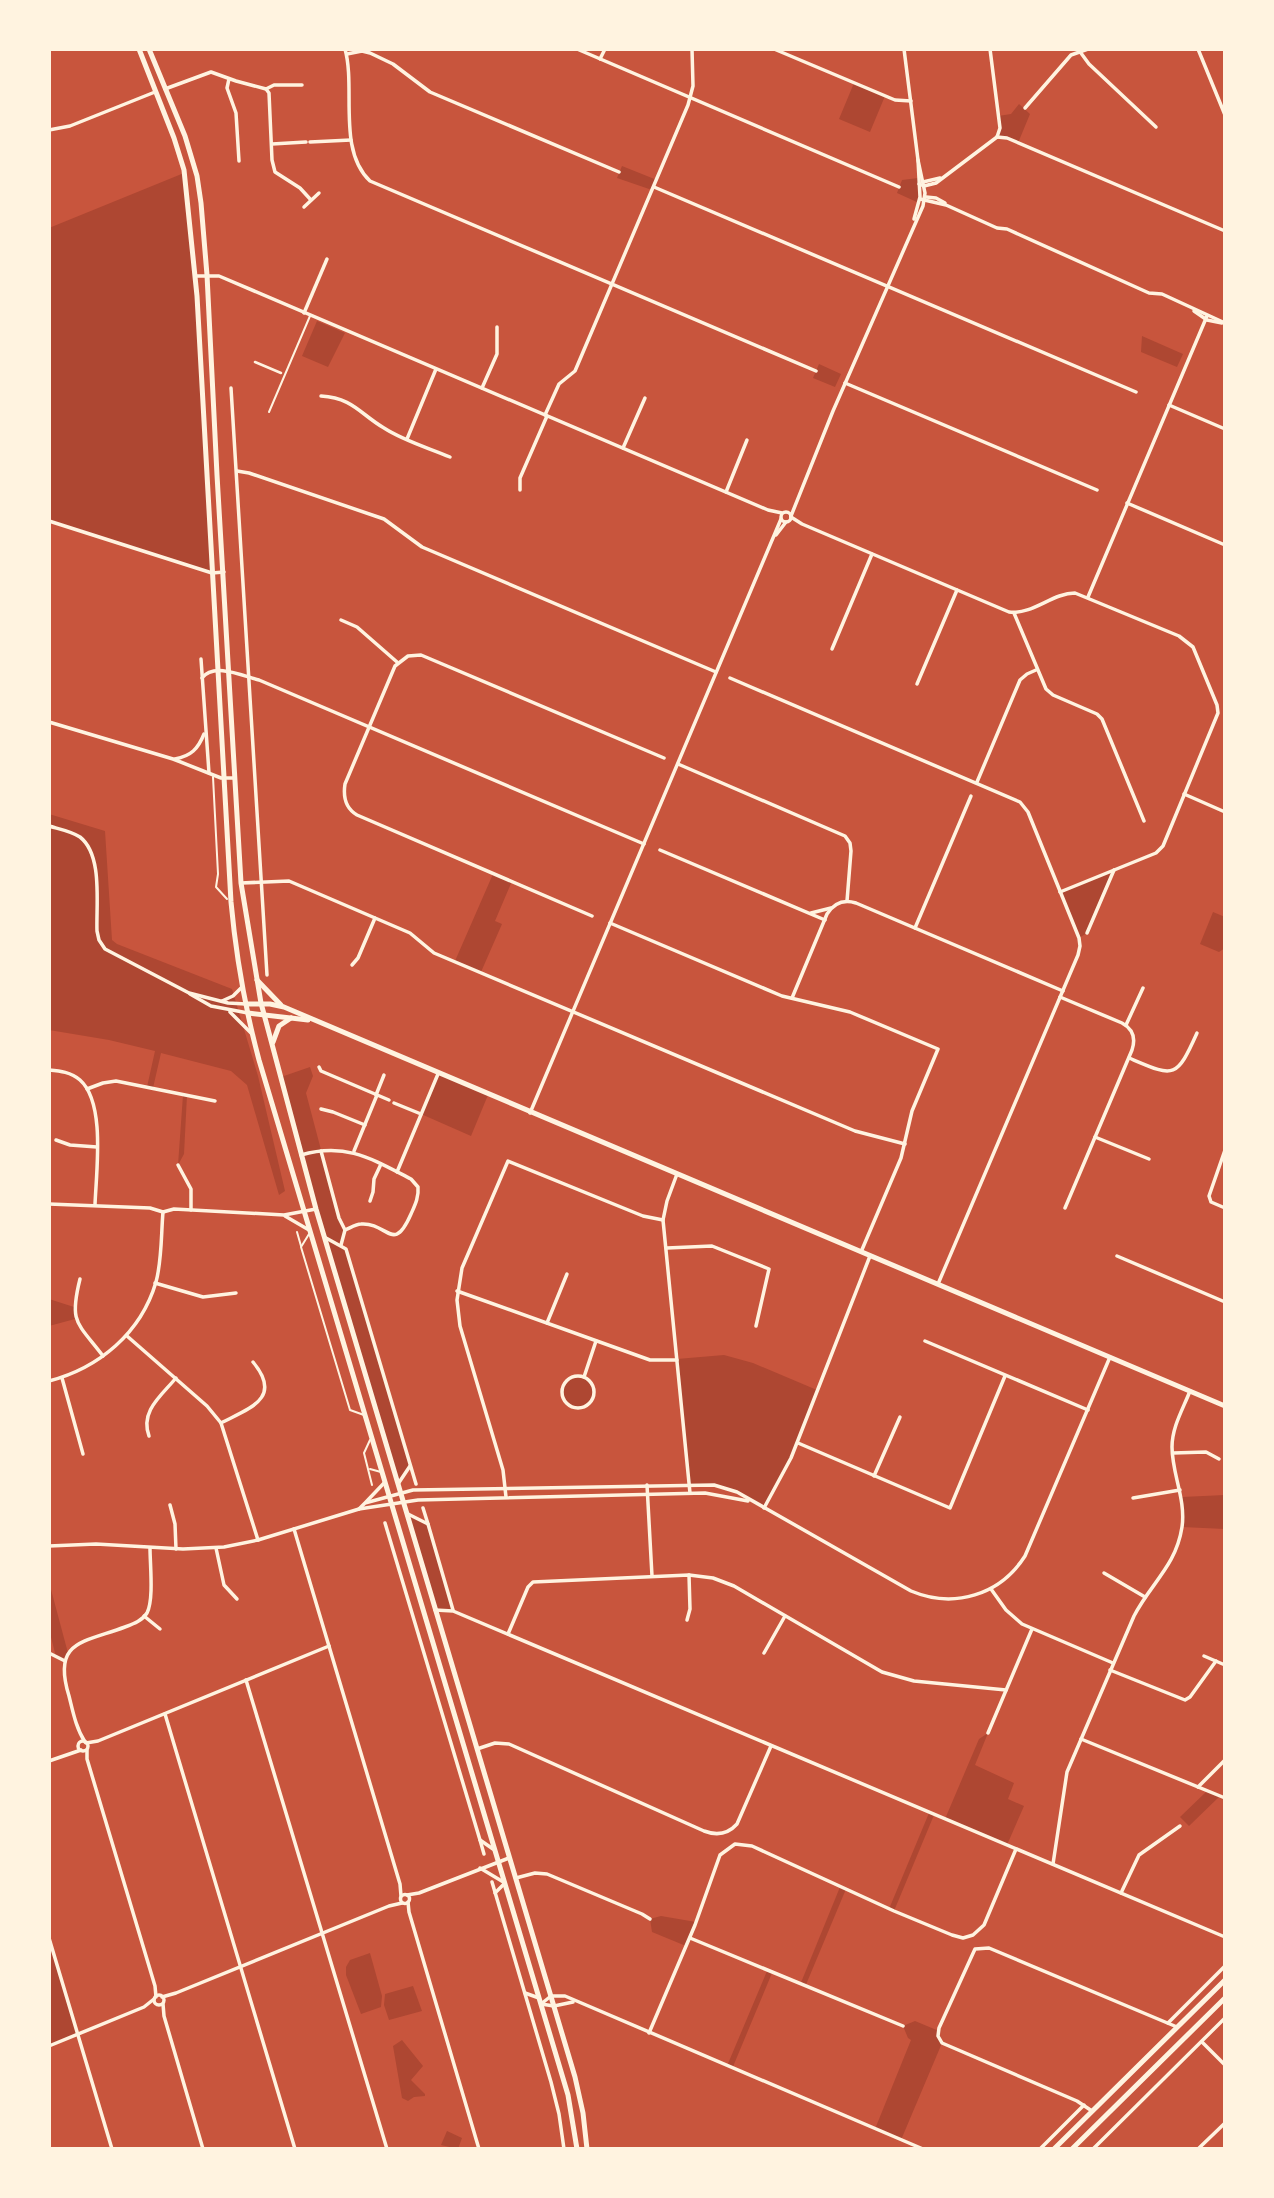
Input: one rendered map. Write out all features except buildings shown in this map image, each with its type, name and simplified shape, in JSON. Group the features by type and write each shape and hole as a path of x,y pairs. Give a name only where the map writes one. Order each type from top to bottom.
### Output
{"main road":[{"path":"139,49 177,146 184,173 195,276 231,902 247,1013 568,2095 577,2149"},
{"path":"149,49 185,136 197,176 207,275 241,883 263,1014 324,1238 554,2006 577,2088 587,2149"},
{"path":"155,92 165,89"},
{"path":"201,387 212,386"},
{"path":"257,980 284,1007"},
{"path":"246,1004 261,1003 284,1007 1225,1406"},
{"path":"247,1013 311,1020"},
{"path":"272,1044 279,1026 291,1018"},
{"path":"1054,2149 1225,1980"},
{"path":"1072,2149 1225,1998"}],"street":[{"path":"577,49 899,187"},
{"path":"600,59 605,49"},
{"path":"520,490 520,478 558,386 575,371 691,98 692,49"},
{"path":"774,49 895,100 911,101"},
{"path":"774,536 791,517 796,499 923,199 904,49"},
{"path":"990,49 1000,128 997,137 933,184 930,190 933,197 997,228 1007,229 1149,293 1162,294 1201,311 1206,318"},
{"path":"1025,108 1071,55 1078,50 1088,49"},
{"path":"1198,49 1225,115"},
{"path":"1078,50 1089,64 1156,127"},
{"path":"619,172 430,92 393,64 379,57 364,51 346,52 351,140 364,173 374,183 816,371"},
{"path":"165,89 206,73 266,89 274,85 302,85"},
{"path":"229,79 227,88 236,113 239,161"},
{"path":"266,89 269,93 275,172 300,188 311,200"},
{"path":"49,130 62,129 155,92"},
{"path":"997,137 1005,137 1225,231"},
{"path":"272,144 351,140"},
{"path":"922,184 942,178"},
{"path":"922,184 933,184"},
{"path":"654,187 1136,392"},
{"path":"304,207 318,193"},
{"path":"923,199 933,197"},
{"path":"923,199 946,205"},
{"path":"304,313 327,259"},
{"path":"195,276 216,275 1014,613 1069,593 1088,597 1184,638 1195,650 1218,713 1159,850 1060,892"},
{"path":"1206,318 1214,317 1225,323"},
{"path":"1088,597 1206,318"},
{"path":"482,388 497,354 497,327"},
{"path":"255,362 281,373"},
{"path":"407,439 436,369"},
{"path":"845,383 1097,490"},
{"path":"231,388 267,975"},
{"path":"321,396 334,397 356,407 385,429 450,457"},
{"path":"623,448 645,398"},
{"path":"1169,405 1225,429"},
{"path":"726,492 747,440"},
{"path":"237,471 384,519 419,545 716,672"},
{"path":"530,1113 782,516 796,499"},
{"path":"1127,503 1225,545"},
{"path":"782,516 787,522 802,524"},
{"path":"49,521 212,573 224,572"},
{"path":"832,649 872,554"},
{"path":"917,684 957,590"},
{"path":"1014,613 1044,686 1050,693 1093,712 1102,719 1144,821"},
{"path":"341,620 357,627 397,662"},
{"path":"592,915 351,812 345,801 345,784 397,662 408,656 421,655 664,758"},
{"path":"201,659 205,730 211,774"},
{"path":"202,678 206,673 217,670 248,677 644,844"},
{"path":"977,782 1020,680 1037,670"},
{"path":"730,678 977,782 1025,806 1080,946 938,1284"},
{"path":"49,723 173,759 224,778 235,778"},
{"path":"173,759 195,751 205,730"},
{"path":"678,764 845,836 851,848 847,901"},
{"path":"1184,794 1225,811"},
{"path":"915,928 971,796"},
{"path":"49,826 76,835 90,848 95,866 98,936 103,947 205,1004 247,1013"},
{"path":"660,850 825,920"},
{"path":"1087,933 1114,870"},
{"path":"241,883 289,881 414,935 434,953 855,1132 905,1144"},
{"path":"809,914 847,901 1063,991"},
{"path":"792,998 831,908"},
{"path":"352,965 358,958 375,918"},
{"path":"610,923 792,998 850,1012 938,1049 912,1111 905,1144 861,1252"},
{"path":"220,1002 233,996 242,986"},
{"path":"1126,1025 1143,988"},
{"path":"189,993 220,1002 246,1004"},
{"path":"1060,997 1126,1025 1132,1032 1134,1041 1065,1208"},
{"path":"228,1011 253,1035"},
{"path":"1129,1058 1162,1072 1172,1071 1183,1063 1197,1033"},
{"path":"320,1067 321,1071 389,1100"},
{"path":"49,1070 74,1075 88,1089 95,1112 95,1206"},
{"path":"397,1172 438,1074"},
{"path":"354,1152 384,1075"},
{"path":"88,1089 116,1081 215,1101"},
{"path":"394,1102 421,1114"},
{"path":"321,1110 365,1125"},
{"path":"1095,1136 1149,1159"},
{"path":"56,1140 70,1145 97,1147"},
{"path":"1225,1150 1209,1196 1212,1203 1225,1208"},
{"path":"301,1155 321,1151 354,1152 414,1181 419,1189 418,1197 401,1232 392,1234 362,1224 345,1230"},
{"path":"321,1151 339,1218 345,1230 341,1245"},
{"path":"506,1497 503,1470 460,1326 457,1292 465,1262 508,1161 646,1217 663,1220"},
{"path":"370,1201 380,1164"},
{"path":"178,1165 191,1189 191,1210"},
{"path":"677,1174 663,1220 690,1493"},
{"path":"49,1204 152,1208 163,1212 174,1209 284,1215 316,1209"},
{"path":"49,1381 83,1368 127,1336 143,1312 155,1283 163,1212"},
{"path":"284,1215 310,1231"},
{"path":"324,1238 341,1245 346,1251 416,1484"},
{"path":"667,1248 712,1246 769,1269 756,1326"},
{"path":"764,1509 797,1443 870,1256"},
{"path":"1117,1256 1225,1302"},
{"path":"547,1323 567,1274"},
{"path":"80,1279 74,1315 103,1356"},
{"path":"155,1283 203,1297 236,1293"},
{"path":"457,1292 650,1360 677,1360"},
{"path":"127,1336 211,1409 221,1423 258,1540"},
{"path":"584,1377 596,1341"},
{"path":"926,1341 1088,1410"},
{"path":"365,1503 424,1490 690,1484 725,1487 917,1593 950,1600 972,1596 991,1589 1012,1573 1029,1550 1110,1357"},
{"path":"221,1423 256,1405 263,1398 264,1386 260,1370 253,1362"},
{"path":"797,1443 950,1508 1006,1376"},
{"path":"584,1377 592,1384 593,1400 584,1407 573,1408 565,1402 563,1387 569,1378 584,1377"},
{"path":"61,1378 83,1454"},
{"path":"149,1436 147,1414 176,1378"},
{"path":"1053,1865 1065,1778 1133,1616 1163,1575 1176,1550 1182,1527 1180,1490 1173,1452 1175,1427 1191,1391"},
{"path":"874,1476 900,1417"},
{"path":"1173,1452 1206,1452 1219,1459"},
{"path":"398,1484 411,1466"},
{"path":"359,1508 385,1482"},
{"path":"648,1485 652,1576"},
{"path":"424,1490 425,1499"},
{"path":"1133,1498 1180,1490"},
{"path":"49,1546 96,1544 176,1549 216,1548 294,1530 359,1508 425,1499 690,1493 720,1494 753,1503"},
{"path":"170,1504 176,1524 176,1549"},
{"path":"423,1508 453,1611"},
{"path":"406,1513 428,1524"},
{"path":"388,1533 396,1518"},
{"path":"385,1522 484,1854"},
{"path":"294,1530 476,2138 477,2149"},
{"path":"150,1548 150,1604 144,1616 131,1625 78,1645 68,1653 63,1675 203,2149"},
{"path":"216,1548 224,1585 237,1599"},
{"path":"1104,1573 1145,1597"},
{"path":"687,1620 690,1609 689,1575"},
{"path":"531,1583 652,1576 707,1577 729,1584 869,1666 888,1674 919,1681 1006,1690"},
{"path":"528,1577 531,1583"},
{"path":"508,1634 531,1583"},
{"path":"991,1589 1009,1613 1032,1629 1113,1663"},
{"path":"435,1610 453,1611 1225,1937"},
{"path":"439,1622 447,1611"},
{"path":"144,1616 160,1629"},
{"path":"764,1653 785,1616"},
{"path":"988,1733 1032,1629"},
{"path":"49,1761 329,1646"},
{"path":"49,1653 65,1661"},
{"path":"1204,1656 1225,1665"},
{"path":"1110,1670 1185,1700 1216,1661"},
{"path":"246,1680 387,2149"},
{"path":"164,1714 295,2149"},
{"path":"1081,1739 1225,1798"},
{"path":"477,1749 507,1744 716,1834 727,1832 737,1824 771,1746"},
{"path":"1198,1787 1225,1760"},
{"path":"1121,1894 1139,1855 1180,1826"},
{"path":"480,1840 495,1850"},
{"path":"649,2033 690,1938 720,1855 735,1844 752,1846 894,1911 952,1936 963,1938 973,1935 984,1925 1016,1849"},
{"path":"49,2046 509,1858"},
{"path":"480,1868 505,1883 495,1894"},
{"path":"515,1879 536,1873 547,1874 650,1919"},
{"path":"492,1882 541,2044 559,2113 564,2149"},
{"path":"49,1938 112,2149"},
{"path":"690,1938 904,2026"},
{"path":"1092,2111 1084,2105 942,2043 939,2031 975,1949 989,1948 1177,2027"},
{"path":"1168,2023 1225,1966"},
{"path":"526,1993 554,2006 574,2002"},
{"path":"540,2001 559,1995 923,2149"},
{"path":"1093,2149 1225,2018"},
{"path":"541,2044 548,2028"},
{"path":"1202,2042 1225,2065"},
{"path":"1040,2149 1084,2105"},
{"path":"1198,2149 1225,2123"}],"lane":[{"path":"269,412 310,315"},
{"path":"211,774 218,874 216,887 231,902"},
{"path":"302,1247 310,1231"},
{"path":"298,1232 350,1410 365,1415"},
{"path":"372,1436 364,1451 372,1485"},
{"path":"368,1468 383,1472"}],"shaded area":[{"path":"854,83 885,96 870,132 839,119"},
{"path":"1019,104 1030,114 1018,143 1005,137 997,137 998,116 1011,114"},
{"path":"622,166 657,180 652,190 617,178"},
{"path":"184,173 190,210 212,573 49,521 49,228"},
{"path":"918,178 919,203 897,193 902,180"},
{"path":"317,321 345,333 328,367 302,356"},
{"path":"1142,336 1183,354 1177,367 1141,352"},
{"path":"819,364 841,374 835,387 813,378"},
{"path":"49,814 105,831 112,940 232,989 258,1076 285,1191 279,1195 247,1085 231,1071 161,1053 153,1088 147,1087 155,1051 49,1030"},
{"path":"1114,870 1087,933 1079,938 1060,892"},
{"path":"493,874 512,881 495,921 502,924 481,972 455,961"},
{"path":"1213,912 1225,917 1225,948 1219,952 1200,944"},
{"path":"310,1067 313,1076 306,1093 339,1218 345,1230 341,1245 345,1248 410,1466 398,1484 316,1209 281,1077"},
{"path":"438,1074 488,1095 471,1136 421,1114"},
{"path":"183,1095 187,1095 184,1154 178,1165"},
{"path":"49,1299 74,1307 75,1319 49,1326"},
{"path":"724,1355 753,1363 817,1390 798,1443 764,1509 725,1487 690,1484 677,1359"},
{"path":"578,1376 589,1381 594,1392 589,1403 578,1408 567,1403 562,1392 567,1381"},
{"path":"1225,1495 1225,1529 1182,1527 1182,1497"},
{"path":"406,1513 428,1524 453,1611 435,1610"},
{"path":"49,1582 68,1653 65,1661 56,1657 49,1629"},
{"path":"988,1733 975,1765 1014,1783 1008,1799 1024,1806 1007,1845 945,1819 979,1739"},
{"path":"1207,1791 1220,1796 1189,1826 1180,1817"},
{"path":"929,1813 934,1815 894,1911 889,1909"},
{"path":"840,1887 846,1889 805,1987 800,1985"},
{"path":"661,1916 696,1922 686,1946 652,1932 650,1919"},
{"path":"52,1947 77,2034 49,2046 49,1948"},
{"path":"370,1953 382,1996 381,2007 361,2014 346,1975 346,1967 350,1960"},
{"path":"767,1971 772,1973 732,2069 727,2066"},
{"path":"413,1986 422,2011 389,2020 384,2005 385,1994"},
{"path":"915,2021 939,2031 942,2043 901,2140 875,2129 911,2040 903,2026"},
{"path":"402,2040 423,2066 411,2080 425,2096 414,2097 408,2101 402,2098 393,2046"},
{"path":"447,2131 462,2138 458,2149 441,2145"}]}
